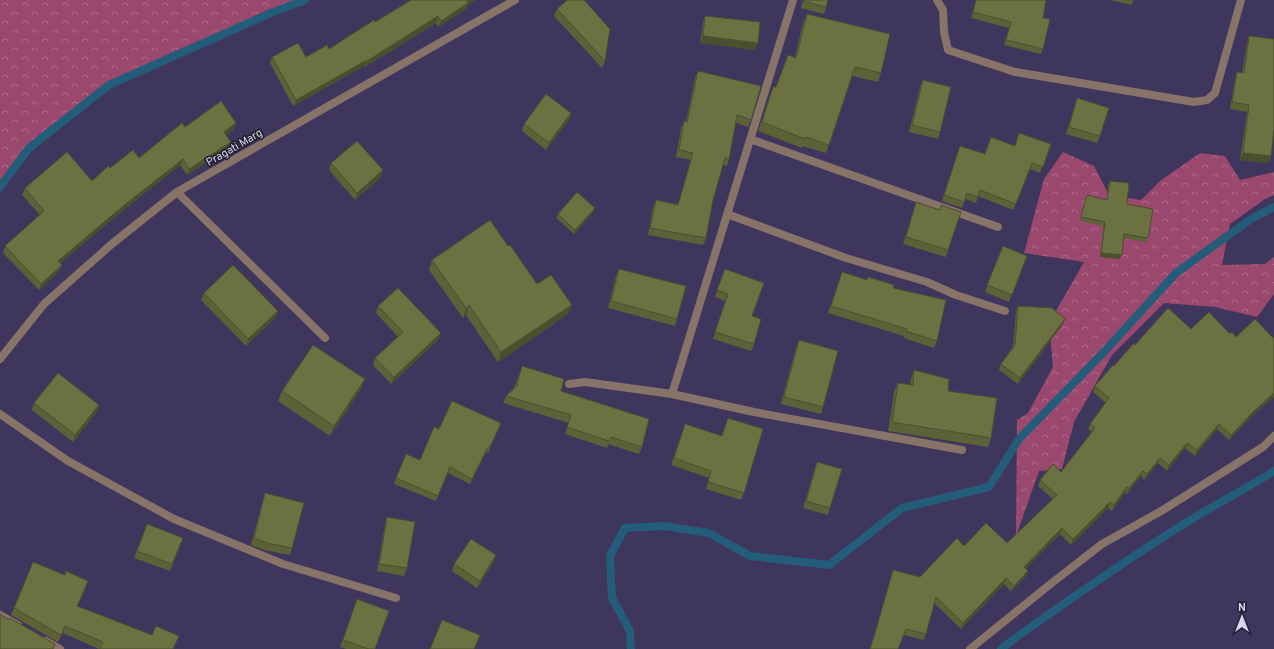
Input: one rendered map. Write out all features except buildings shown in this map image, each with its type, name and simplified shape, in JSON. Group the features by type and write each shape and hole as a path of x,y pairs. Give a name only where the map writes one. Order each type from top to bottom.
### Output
{"street":[{"name":"Pragati Marg","path":"0,359 44,304 113,243 177,192 515,0"},
{"path":"672,394 793,0"},
{"path":"937,0 943,10 944,32 948,50 1016,72 1194,102 1206,100 1215,93 1241,0"},
{"path":"750,139 998,227"},
{"path":"177,192 325,338"},
{"path":"727,214 846,258 927,282 956,295 1005,311"},
{"path":"569,384 585,382 672,394 754,412 962,450"},
{"path":"0,414 68,461 174,519 283,564 396,598"},
{"path":"970,649 1102,544 1163,510 1263,447 1274,436"},
{"path":"0,615 27,630"},
{"path":"40,638 60,649"}],"green space":[{"path":"0,0 305,0 273,12 109,85 29,148 0,187"},
{"path":"1063,152 1094,166 1109,195 1141,200 1160,181 1200,153 1225,156 1240,180 1274,172 1274,195 1265,199 1230,224 1222,265 1265,264 1274,257 1274,294 1257,317 1215,307 1164,303 1112,355 1074,422 1062,469 1039,471 1016,536 1017,420 1028,413 1053,367 1049,323 1084,262 1024,253 1044,179"}],"waterway":[{"path":"0,187 29,148 109,85 273,12 305,0"},
{"path":"631,649 630,631 612,598 610,556 625,528 664,526 709,533 750,556 829,565 902,508 989,487 1019,439 1102,354 1176,273 1251,219 1274,207"},
{"path":"1001,649 1101,578 1198,515 1274,471"}]}
